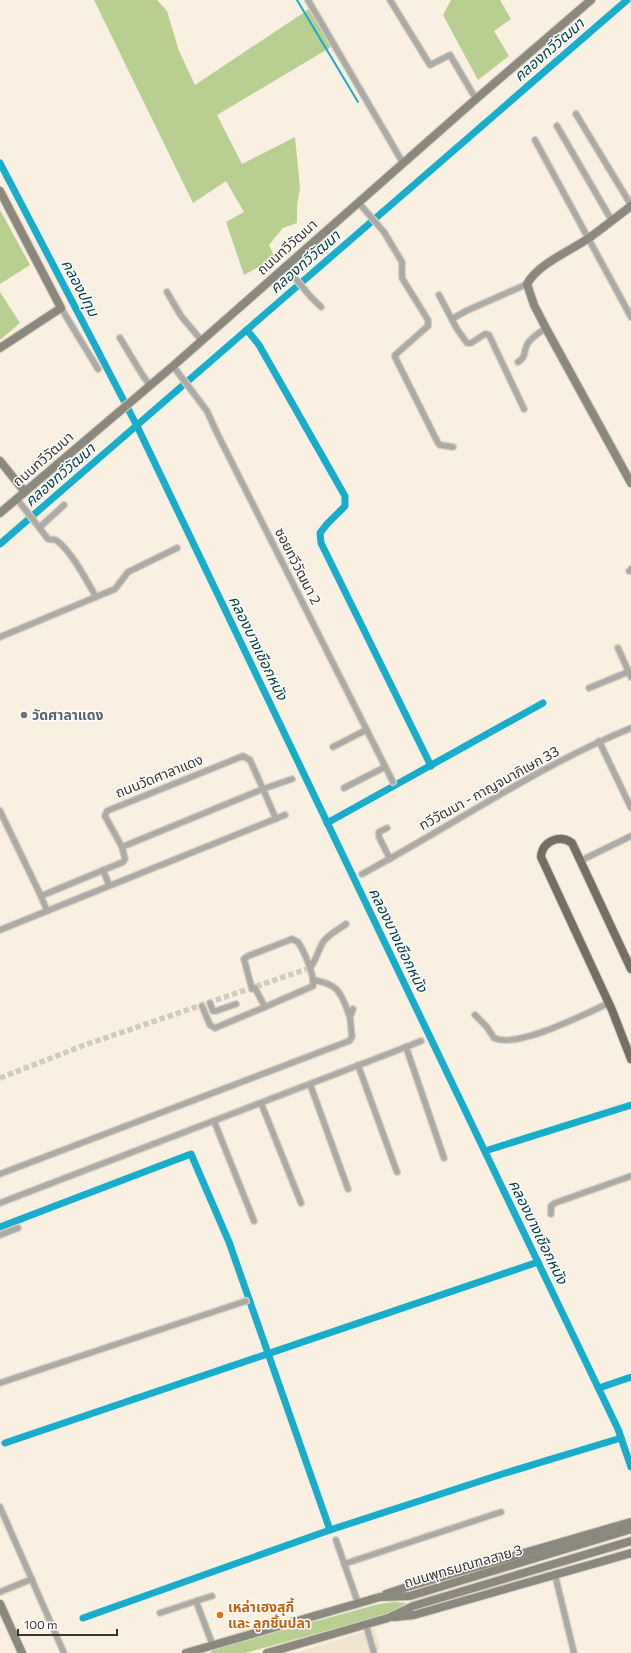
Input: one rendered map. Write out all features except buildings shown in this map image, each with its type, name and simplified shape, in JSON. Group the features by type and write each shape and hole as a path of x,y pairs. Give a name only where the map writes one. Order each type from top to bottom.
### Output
{"main road":[{"name":"ถนนทวีวัฒนา","path":"0,513 202,341 358,202 591,0"},
{"path":"0,191 61,308 0,348"},
{"path":"631,206 589,238 539,270 530,278 527,284 534,305 546,328 631,483"},
{"path":"0,461 25,492"},
{"path":"631,969 572,844 564,839 554,840 543,846 541,857 609,1003 631,1059"},
{"path":"380,1597 407,1587 631,1522"},
{"name":"ถนนพุทธมณฑลสาย 3","path":"186,1653 380,1597 410,1596 491,1573 631,1528"},
{"name":"ถนนพุทธมณฑลสาย 3","path":"267,1653 366,1625 388,1618 413,1606 495,1583 631,1541"},
{"path":"388,1618 414,1615 631,1553"},
{"path":"0,1604 22,1653"},
{"path":"203,1653 211,1646"}],"street":[{"path":"308,0 403,163"},
{"path":"390,0 430,65 450,55 476,99"},
{"path":"576,114 631,206"},
{"path":"557,126 612,221"},
{"path":"535,140 631,317"},
{"path":"358,202 384,232 402,262 402,278 429,323 428,326 395,355 395,357 438,443 440,445 454,447"},
{"path":"285,266 321,308"},
{"path":"452,319 466,311 527,284"},
{"path":"167,292 182,316 202,341"},
{"path":"439,295 457,329 467,343 471,343 485,334 489,335 524,409"},
{"path":"61,308 98,370"},
{"path":"518,362 523,360 528,343 546,328"},
{"path":"120,338 142,376 150,385"},
{"name":"ซอยทวีวัฒนา 2","path":"173,366 207,411 216,433 393,782"},
{"path":"17,499 48,539 57,540 64,548 96,597"},
{"path":"40,527 64,505"},
{"path":"0,637 115,589 128,572 177,548"},
{"path":"618,648 631,677"},
{"path":"589,688 628,672"},
{"name":"ทวีวัฒนา - กาญจนาภิเษก 33","path":"362,874 496,796 599,741 631,728"},
{"path":"333,747 366,730"},
{"path":"599,741 631,808"},
{"name":"ถนนวัดศาลาแดง","path":"122,847 105,816 108,811 123,804 243,756 250,760 263,789"},
{"path":"344,788 385,767"},
{"path":"40,896 123,862 125,859 122,847 263,789 292,779"},
{"path":"263,789 276,819"},
{"path":"0,811 47,911"},
{"path":"0,930 285,815"},
{"path":"386,828 379,832 379,837 390,859"},
{"path":"580,861 631,836"},
{"path":"103,870 109,885"},
{"path":"310,968 315,961 323,943 329,935 346,924"},
{"path":"202,1006 210,1025 215,1028 311,988 313,986 313,980 310,968 298,942 294,939 248,956 244,959 254,988 265,1007"},
{"path":"0,1174 349,1041 352,1037 350,1017 340,992 327,982 313,980"},
{"path":"210,1003 213,1011 236,1004"},
{"path":"475,1014 494,1038 502,1040 530,1037 609,1003"},
{"path":"350,1017 353,1009"},
{"path":"0,1203 421,1041"},
{"path":"406,1047 444,1158"},
{"path":"358,1065 397,1172"},
{"path":"310,1084 348,1189"},
{"path":"261,1103 301,1203"},
{"path":"214,1121 254,1221"},
{"path":"550,1214 551,1206 555,1203 631,1176"},
{"path":"0,1235 18,1228"},
{"path":"0,1383 246,1302"},
{"path":"0,1507 64,1653"},
{"path":"344,1564 501,1512"},
{"path":"336,1540 358,1603"},
{"path":"555,1575 574,1653"},
{"path":"0,1592 32,1579"},
{"path":"160,1613 212,1596"},
{"path":"196,1601 211,1646"},
{"path":"366,1625 374,1653"}],"shaded area":[{"path":"375,1628 380,1650 372,1653 296,1653"}],"green space":[{"path":"94,0 157,0 167,11 179,51 195,85 309,9 331,47 217,115 242,164 295,137 300,188 297,205 297,223 283,228 269,245 275,258 244,275 226,222 244,212 226,181 193,203"},
{"path":"451,0 500,0 511,19 494,31 509,56 478,80 443,15"},
{"path":"0,210 30,265 0,284"},
{"path":"0,292 20,323 0,340"},
{"path":"393,1602 406,1603 392,1613 245,1653 210,1653 214,1649 379,1604"}],"waterway":[{"path":"297,0 358,102"},
{"name":"คลองทวีวัฒนา","path":"0,544 627,0"},
{"name":"คลองบางเชือกหนัง","path":"0,163 137,426 618,1429 631,1467"},
{"path":"247,330 259,345 345,496 345,506 320,533 321,543 431,766"},
{"path":"327,823 543,703"},
{"path":"485,1151 631,1105"},
{"path":"0,1227 191,1154 229,1242 330,1530"},
{"path":"5,1443 538,1262"},
{"path":"599,1388 631,1377"},
{"path":"83,1618 330,1530 499,1475 621,1438"}],"tunnel":[{"path":"0,1078 82,1046 310,968"}],"place":[{"name":"วัดศาลาแดง","path":"24,715"},
{"name":"เหล่าเฮงสุกี้ และ ลูกชิ้นปลา","path":"220,1615"}],"water label":[{"name":"คลองปทุม","path":"80,288"}]}
